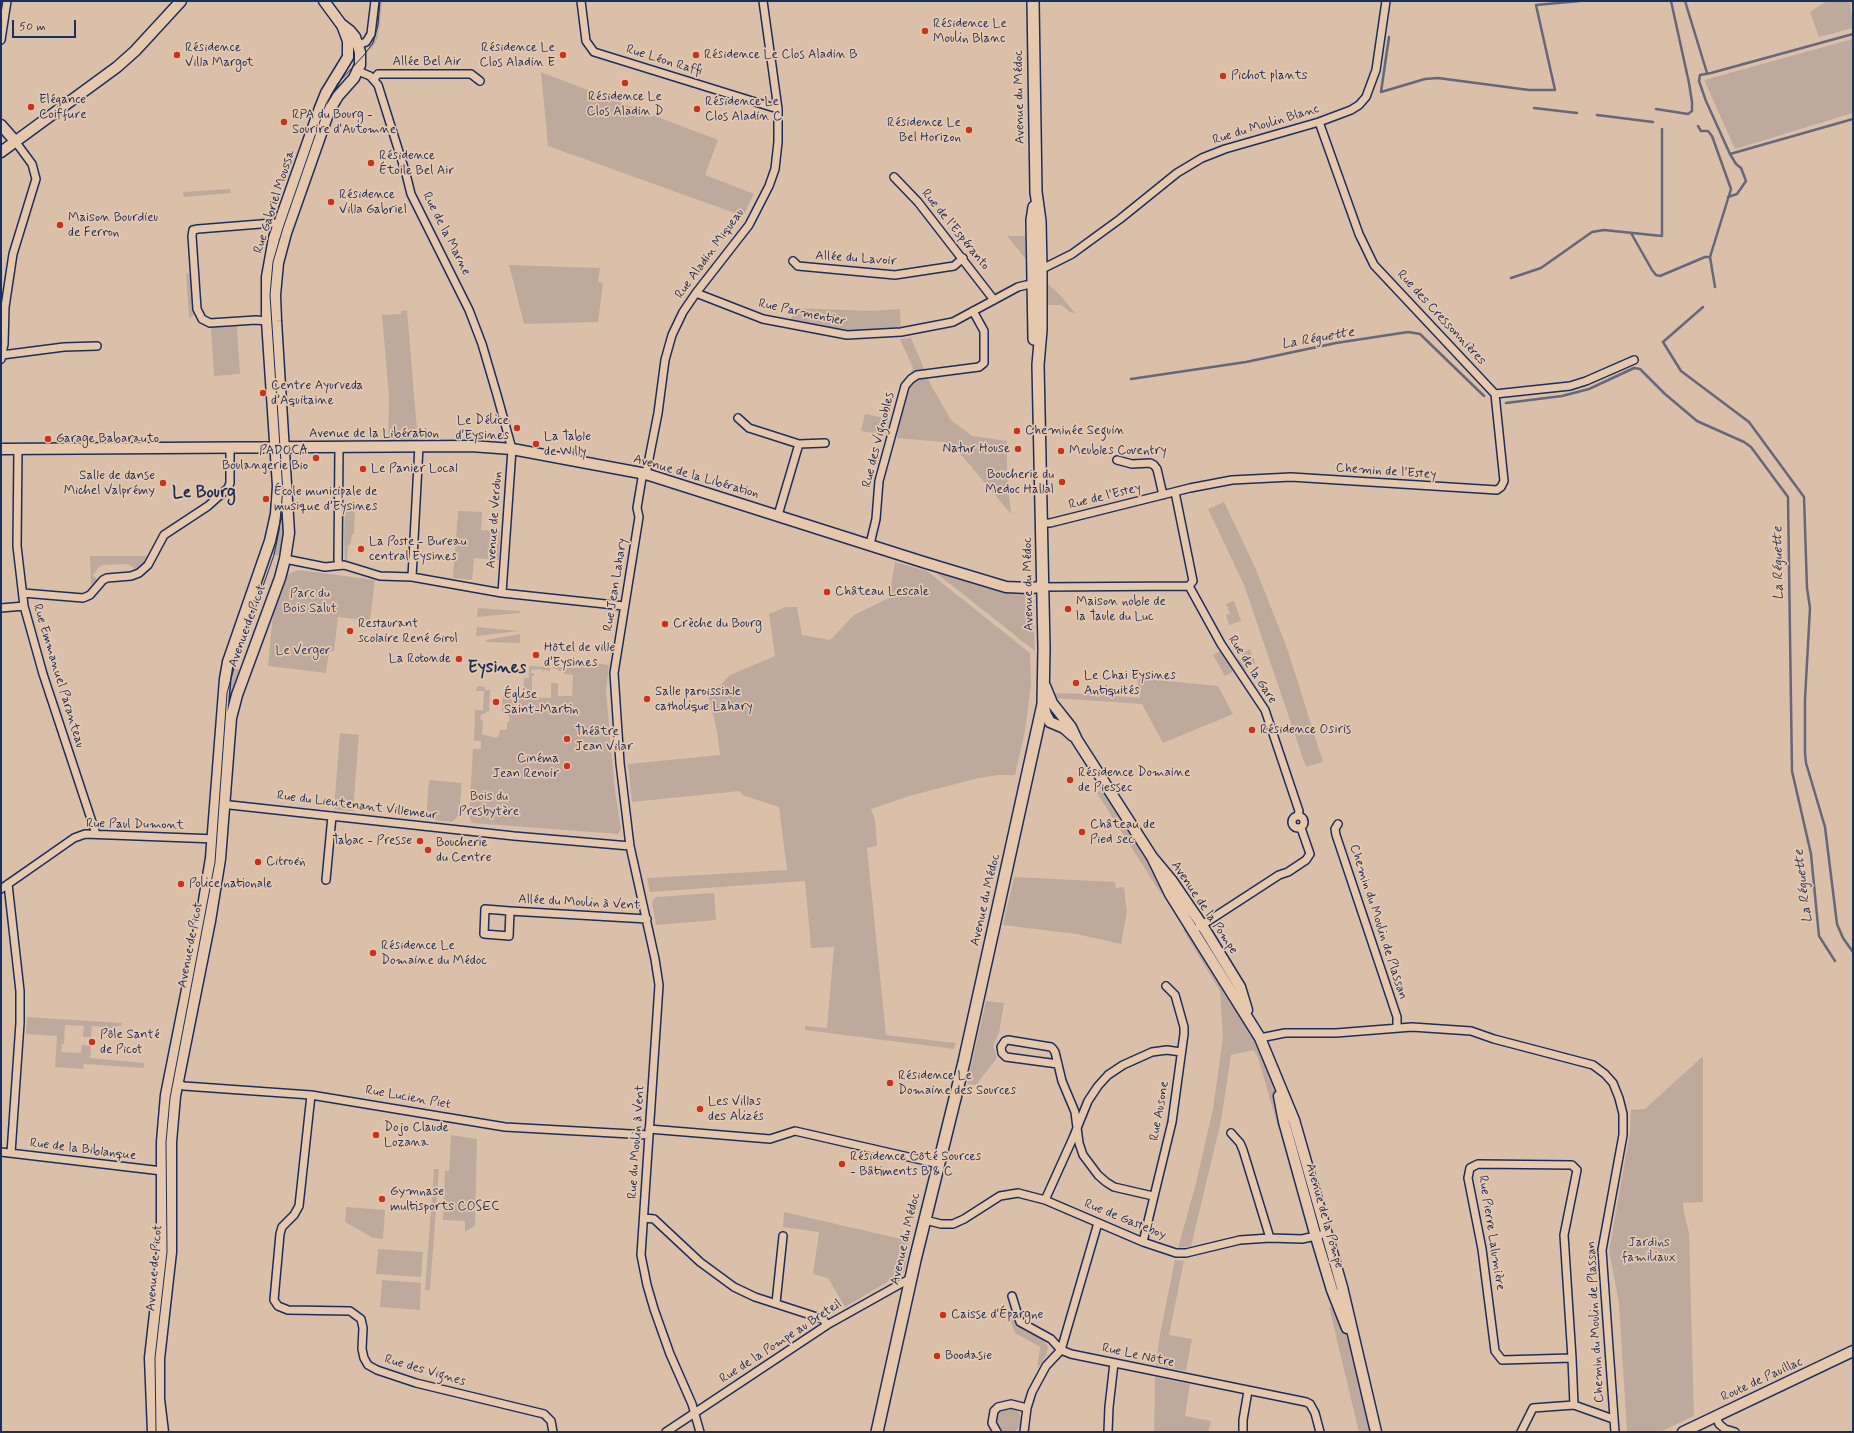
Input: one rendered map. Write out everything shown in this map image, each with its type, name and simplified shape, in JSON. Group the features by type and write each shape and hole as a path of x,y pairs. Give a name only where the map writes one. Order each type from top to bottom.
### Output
{"main road":[{"name":"Avenue du Médoc","path":"877,1432 911,1278 964,1062 1038,734 1045,686 1038,365 1041,330 1037,285 1040,221 1036,192 1033,1"}],"street":[{"path":"1,40 7,1"},
{"path":"1,152 117,67 135,51 181,1"},
{"path":"324,1 341,24 350,31 358,45 360,59 358,71 374,79"},
{"path":"358,45 366,42 371,34 375,1"},
{"name":"Rue Léon Raffi","path":"580,1 584,31 588,46 598,53 778,109"},
{"name":"Rue Aladin Miqueau","path":"646,474 667,353 672,335 680,318 696,293 749,224 769,186 775,169 777,155 778,109 763,1"},
{"name":"Rue du Moulin Blanc","path":"1037,268 1046,267 1072,254 1120,219 1177,173 1202,158 1225,149 1319,122 1351,110 1366,97 1377,65 1386,1"},
{"name":"Rue Gabriel Moussa","path":"280,447 267,321 267,277 274,238 278,225 320,108 326,93 348,57 350,48 341,24"},
{"name":"Rue Gabriel Moussa","path":"280,447 275,295 278,263 286,233 329,111 338,96 358,71"},
{"name":"Allée Bel Air","path":"374,79 378,74 471,74 480,81"},
{"name":"Rue de la Marne","path":"374,79 381,92 411,194 432,240 457,285 482,344 512,450"},
{"name":"Rue des Cressonnières","path":"1319,122 1359,234 1374,265 1495,394"},
{"path":"2,123 32,164 36,179 13,254 3,307 2,357 64,348 97,346"},
{"name":"Rue de l'Espéranto","path":"894,177 918,202 963,258 994,300"},
{"path":"267,321 256,320 210,323 202,319 197,309 192,236 193,230 273,223 278,225 286,233"},
{"name":"Allée du Lavoir","path":"793,261 798,266 895,275 954,266 963,258"},
{"name":"Rue Parmentier","path":"696,293 763,319 847,335 901,332 954,322 1018,287 1037,285"},
{"name":"Rue des Vignobles","path":"870,544 876,519 879,481 905,386 911,379 917,376 980,367 984,363 984,331 973,311"},
{"path":"1495,394 1570,386 1592,379 1634,360"},
{"name":"Chemin de l'Estey","path":"1175,492 1232,480 1291,477 1497,490 1504,482 1495,394"},
{"path":"738,418 749,428 799,444 825,443"},
{"path":"778,515 799,444"},
{"path":"412,577 419,446"},
{"name":"Avenue de la Libération","path":"1,449 472,446 512,450 646,474 923,562 1006,586 1028,588 1043,587"},
{"name":"Avenue de Picot","path":"163,1432 159,1399 159,1359 171,1252 171,1142 177,1085 210,920 229,732 234,707 285,560 290,523 280,447"},
{"name":"Avenue de Picot","path":"221,804 224,679 228,662 270,541 275,522 280,447"},
{"path":"338,447 339,565"},
{"path":"23,593 83,598 90,595 102,580 107,578 131,576 139,573 148,565 164,535 208,506 228,488 230,483 230,448"},
{"name":"Rue Emmanuel Paranteau","path":"18,449 17,546 24,606 43,674 96,834"},
{"name":"Avenue de Verdun","path":"502,593 512,450"},
{"path":"1117,460 1132,464 1150,463 1154,465 1157,469 1162,495"},
{"name":"Rue Jean Lahary","path":"630,846 622,784 614,681 624,606 639,517 637,508 642,478 646,474"},
{"path":"1043,587 1189,586 1193,581 1175,492"},
{"name":"Rue de l'Estey","path":"1041,523 1050,523 1175,492"},
{"path":"285,560 325,567 344,565 380,576 412,577 502,593 624,606"},
{"name":"Rue de la Gare","path":"1189,586 1234,666 1248,682 1265,710 1298,811 1298,816 1304,820 1302,828 1310,854 1306,860 1288,872 1279,874 1202,925"},
{"path":"1,608 24,606"},
{"name":"Avenue de la Pompe","path":"1045,686 1052,704 1064,717 1077,740 1152,857 1172,882 1202,925 1240,987 1250,1019"},
{"path":"1038,734 1045,724 1050,722 1043,704"},
{"name":"Avenue de la Pompe","path":"1050,722 1064,728 1077,740"},
{"name":"Rue du Lieutenant Villemeur","path":"221,804 514,836 630,846"},
{"path":"326,880 332,816"},
{"name":"Chemin du Moulin de Plassan","path":"1338,824 1335,829 1336,835 1397,1017 1397,1028"},
{"name":"Rue Paul Dumont","path":"1,889 74,838 85,834 218,840"},
{"name":"Avenue de Picot","path":"153,1432 150,1358 162,1251 163,1123 169,1074 218,840"},
{"name":"Rue du Moulin à Vent","path":"630,846 647,919 659,985 641,1255 647,1285 670,1354 695,1413 700,1432"},
{"name":"Avenue de la Pompe","path":"1152,857 1170,894 1250,1019 1260,1038 1294,1120 1351,1322 1357,1354 1376,1432"},
{"path":"8,884 20,991 20,1023 10,1153"},
{"name":"Allée du Moulin à Vent","path":"510,911 509,936 484,934 485,909 647,919"},
{"path":"1193,931 1202,925"},
{"name":"Rue Ausone","path":"1143,1242 1172,1122 1184,1027 1175,996 1166,986"},
{"name":"Chemin du Moulin de Plassan","path":"1260,1038 1285,1033 1336,1033 1412,1027 1471,1031 1494,1039 1593,1065 1605,1074 1613,1083 1623,1114 1623,1135 1602,1250 1615,1432"},
{"path":"1058,1064 1006,1056 1002,1053 1001,1048 1005,1041 1008,1040 1051,1047 1055,1052 1058,1064 1062,1081 1075,1112 1080,1149 1098,1175 1114,1187 1153,1196"},
{"path":"1045,1200 1088,1101 1098,1086 1108,1075 1122,1065 1152,1052 1167,1050 1181,1052"},
{"path":"169,1074 177,1085"},
{"name":"Avenue de la Pompe","path":"1277,1081 1284,1122 1316,1236 1332,1290 1357,1354"},
{"name":"Rue Lucien Piet","path":"177,1085 311,1095 504,1127 649,1132 770,1139 795,1131 939,1164"},
{"name":"Rue des Vignes","path":"311,1095 299,1206 294,1215 282,1227 280,1234 274,1300 278,1306 283,1310 350,1311 361,1319 363,1328 362,1349 364,1358 368,1364 377,1370 416,1383 544,1414 551,1422 553,1432"},
{"path":"1231,1133 1240,1143 1243,1150 1270,1238"},
{"name":"Rue de la Biblanque","path":"1,1152 162,1170"},
{"name":"Rue Pierre Lalumière","path":"1572,1358 1502,1360 1495,1351 1482,1249 1468,1178 1470,1168 1478,1164 1572,1165 1576,1170 1564,1235 1572,1358 1574,1405"},
{"name":"Rue de Gasteboy","path":"925,1220 941,1224 953,1224 964,1219 993,1199 1006,1194 1018,1193 1045,1200 1143,1242 1181,1254 1235,1241 1270,1238 1302,1239 1327,1234"},
{"path":"644,1218 654,1218 700,1262 734,1288 776,1304 823,1319 827,1325"},
{"path":"1024,1432 1027,1408 1032,1392 1039,1377 1061,1350 1098,1223"},
{"path":"776,1304 783,1236"},
{"name":"Rue de la Pompe au Breteil","path":"666,1432 827,1325 911,1278"},
{"path":"1012,1296 1020,1322 1051,1339 1061,1350"},
{"name":"Rue Le Nôtre","path":"1061,1350 1071,1354 1306,1402 1310,1404 1315,1413 1320,1432"},
{"name":"Route de Pauillac","path":"1683,1432 1853,1351"},
{"path":"1108,1432 1114,1363"},
{"path":"1243,1432 1243,1420 1248,1391"},
{"path":"997,1432 992,1423 994,1411 998,1407 1011,1404 1027,1408"},
{"path":"1521,1432 1534,1408 1574,1405 1613,1419"},
{"path":"1716,1416 1719,1424 1724,1429 1735,1432"}],"green space":[{"path":"378,1 382,1 380,25 377,40 371,50 369,45 376,25"},
{"path":"1827,1 1850,1 1853,28 1819,37 1810,12"},
{"path":"1853,39 1853,113 1735,149 1704,80"},
{"path":"541,72 718,140 705,175 754,194 743,216 548,146"},
{"path":"230,189 231,193 184,197 183,192"},
{"path":"1007,236 1025,236 1026,259"},
{"path":"509,265 600,268 598,282 603,283 598,322 524,324"},
{"path":"186,273 191,275 194,315 189,318"},
{"path":"1045,281 1060,295 1075,313 1070,312 1061,305 1047,305"},
{"path":"794,308 871,311 900,309 901,332 847,335 790,324"},
{"path":"407,310 418,442 388,441 389,397 382,315 401,314 401,311"},
{"path":"237,326 240,374 214,376 211,327"},
{"path":"911,338 931,385 951,420 972,436 1007,441 1007,475 1011,514 963,457 943,442 897,438 905,386 913,368 900,339"},
{"path":"865,414 889,419 885,435 861,431"},
{"path":"1224,502 1255,567 1287,648 1323,762 1306,767 1244,585 1208,509"},
{"path":"345,509 355,510 354,534 352,534 350,545 348,545 347,560 345,560 344,538"},
{"path":"458,511 482,512 481,530 500,531 499,560 474,558 472,580 453,578"},
{"path":"279,513 286,513 284,542 280,556 272,554"},
{"path":"90,556 147,556 143,565 137,570 128,564 100,566 93,575 97,580 91,586"},
{"path":"895,562 927,571 1030,653 1031,685 1025,731 1015,775 999,775 978,778 906,797 871,809 875,820 877,846 867,848 886,1035 956,1043 954,1049 805,1030 805,1026 827,1028 834,947 811,948 805,881 650,892 647,878 787,870 779,807 742,795 740,791 632,802 628,764 720,755 717,731 707,690 719,686 730,675 775,656 769,614 786,607 797,607 802,635 830,640 854,615 889,598"},
{"path":"931,569 1024,594 1033,606 1035,651"},
{"name":"Parc du Bois Salut","path":"298,570 375,580 370,621 338,617 334,651 329,651 326,673 268,666 273,613 288,574"},
{"path":"1234,601 1241,621 1229,625 1226,615 1230,614 1226,604"},
{"path":"478,608 520,611 520,613 477,617"},
{"path":"477,627 519,631 476,636"},
{"path":"520,634 520,643 486,642 486,640"},
{"path":"1250,649 1255,663 1244,671 1237,662 1243,657 1241,654"},
{"path":"1220,651 1233,668 1232,672 1225,676 1213,655"},
{"name":"Bois du Presbytère","path":"581,661 609,665 606,691 615,791 621,830 618,834 472,823 469,816 473,749 481,749 481,741 474,741 475,710 483,710 484,691 476,691 477,686 485,687 485,690 490,690 489,711 481,715 480,719 483,721 482,734 496,738 499,735 500,730 507,730 507,723 510,720 508,714 502,711 503,693 523,694 524,678 529,678 529,666 551,667 549,674 549,671 544,670 542,673 542,669 531,670 531,673 534,673 534,676 532,676 532,697 551,698 551,683 558,683 558,696 572,696 573,675 564,674 564,671 558,671 558,669 553,669 553,667 580,668"},
{"path":"232,667 240,670 231,707 224,706"},
{"path":"1137,678 1218,686 1233,714 1163,743 1142,704 1054,698 1053,693 1140,698"},
{"path":"340,733 359,735 353,811 334,809"},
{"path":"429,780 462,783 459,815 452,822 426,819"},
{"path":"1102,788 1153,867 1165,892 1161,894 1097,793"},
{"path":"1014,877 1115,882 1116,888 1124,887 1127,912 1121,944 1076,934 1003,925"},
{"path":"714,893 716,920 656,925 652,902 656,897"},
{"path":"1187,928 1257,1043 1273,1083 1279,1115 1279,1130 1258,1058 1254,1050 1231,1055 1221,1121 1191,1246 1178,1248 1196,1183 1213,1109 1223,1037 1220,991 1183,930"},
{"path":"986,1001 1004,1003 999,1033 993,1046 997,1058 976,1085 967,1084"},
{"path":"27,1017 122,1023 122,1025 112,1028 92,1026 91,1037 83,1037 84,1026 65,1025 64,1044 62,1044 61,1052 81,1053 82,1045 91,1046 90,1058 144,1063 144,1068 84,1064 83,1069 55,1067 57,1036 26,1034"},
{"name":"Jardins familiaux","path":"1703,1056 1703,1202 1683,1203 1689,1233 1694,1416 1660,1432 1627,1432 1619,1303 1609,1251 1630,1132 1631,1110 1645,1109"},
{"path":"451,1135 477,1139 475,1226 465,1232 465,1221 443,1220 445,1171 449,1171"},
{"path":"434,1169 439,1169 430,1290 425,1290"},
{"path":"346,1207 385,1210 383,1239 373,1238 345,1222"},
{"path":"784,1212 910,1241 904,1272 845,1307 828,1278 813,1274 819,1232 783,1227"},
{"path":"378,1249 423,1252 421,1277 376,1274"},
{"path":"1175,1260 1184,1261 1169,1335 1192,1339 1186,1371 1156,1366 1160,1334"},
{"path":"382,1280 421,1283 420,1310 380,1307"},
{"path":"1329,1307 1333,1308 1340,1319 1351,1349 1370,1428 1368,1432 1359,1432"},
{"path":"1006,1308 1021,1329 1040,1338 1048,1347 1046,1356 1037,1369 1040,1347 1015,1333"},
{"path":"1155,1377 1190,1384 1185,1416 1211,1421 1208,1432 1154,1432"},
{"path":"1008,1407 1017,1411 1021,1420 1017,1429 1008,1433 999,1429 995,1420 999,1411"}],"waterway":[{"path":"1389,37 1381,92 1425,79 1438,78 1529,90 1555,90 1536,5 1580,1"},
{"path":"1656,109 1688,114 1692,111 1689,83 1671,1"},
{"path":"1685,1 1707,73"},
{"path":"1728,197 1737,194 1746,181 1741,168 1736,164 1730,154 1706,101 1699,81 1700,75 1853,34"},
{"path":"1534,108 1577,113"},
{"path":"1597,115 1653,122"},
{"path":"1730,154 1853,119"},
{"path":"1698,126 1701,131 1708,131 1712,136 1731,189 1710,257 1715,287"},
{"path":"1511,278 1541,268 1592,232 1604,230 1662,236 1662,129"},
{"path":"1631,233 1656,275 1660,276 1705,257 1710,257"},
{"path":"1703,307 1663,342 1681,371 1749,422 1804,497 1807,588 1810,608 1805,699 1806,763 1825,827 1837,924 1843,938 1853,952"},
{"name":"La Réguette","path":"1131,379 1246,362 1336,343 1408,332 1420,334 1484,396"},
{"name":"La Réguette","path":"1506,403 1562,396 1589,389 1634,368 1640,369 1665,394 1697,421 1744,442 1751,447 1788,497 1792,771 1811,854 1819,936 1835,961"}],"tram line":[{"path":"283,493 270,295 273,262 283,228 326,104 338,83 373,43 378,25 380,1"},
{"path":"156,1432 155,1358 167,1252 166,1142 170,1098 215,862 227,693 234,668 274,555 279,531 283,488"}],"place":[{"name":"Résidence Le Moulin Blanc","path":"925,31"},
{"name":"Résidence Villa Margot","path":"177,55"},
{"name":"Résidence Le Clos Aladin E","path":"563,55"},
{"name":"Résidence Le Clos Aladin B","path":"696,55"},
{"name":"Pichot plants","path":"1223,76"},
{"name":"Résidence Le Clos Aladin D","path":"625,83"},
{"name":"Elégance Coiffure","path":"31,107"},
{"name":"Résidence Le Clos Aladin C","path":"697,109"},
{"name":"RPA du Bourg - Sourire d'Automne","path":"284,122"},
{"name":"Résidence Le Bel Horizon","path":"969,130"},
{"name":"Résidence Étoile Bel Air","path":"371,163"},
{"name":"Résidence Villa Gabriel","path":"331,202"},
{"name":"Maison Bourdieu de Ferron","path":"60,225"},
{"name":"Centre Ayurveda d’Aquitaine","path":"263,393"},
{"name":"Le Délice d'Eysines","path":"517,428"},
{"name":"Cheminée Seguin","path":"1017,431"},
{"name":"Garage Babarauto","path":"48,439"},
{"name":"La Table de Willy","path":"536,444"},
{"name":"Natur House","path":"1018,449"},
{"name":"Meubles Coventry","path":"1061,451"},
{"name":"PADOCA Boulangerie Bio","path":"316,458"},
{"name":"Le Panier Local","path":"363,469"},
{"name":"Boucherie du Medoc Hallal","path":"1062,482"},
{"name":"Salle de danse Michel Valprémy","path":"163,483"},
{"name":"École municipale de musique d’Eysines","path":"266,499"},
{"name":"La Poste - Bureau central Eysines","path":"361,549"},
{"name":"Château Lescale","path":"827,592"},
{"name":"Maison noble de la Taule du Luc","path":"1068,609"},
{"name":"Crèche du Bourg","path":"665,624"},
{"name":"Restaurant scolaire René Girol","path":"350,631"},
{"name":"Hôtel de ville d'Eysines","path":"536,655"},
{"name":"La Rotonde","path":"459,659"},
{"name":"Le Chai Eysines Antiquités","path":"1076,683"},
{"name":"Salle paroissiale catholique Lahary","path":"647,699"},
{"name":"Église Saint-Martin","path":"496,702"},
{"name":"Résidence Osiris","path":"1252,730"},
{"name":"Théâtre Jean Vilar","path":"567,739"},
{"name":"Cinéma Jean Renoir","path":"567,766"},
{"name":"Résidence Domaine de Piessec","path":"1070,780"},
{"name":"Château de Pied sec","path":"1082,832"},
{"name":"Tabac - Presse","path":"420,841"},
{"name":"Boucherie du Centre","path":"428,850"},
{"name":"Citroën","path":"258,862"},
{"name":"Police nationale","path":"181,884"},
{"name":"Résidence Le Domaine du Médoc","path":"373,953"},
{"name":"Pôle Santé de Picot","path":"92,1042"},
{"name":"Résidence Le Domaine des Sources","path":"890,1083"},
{"name":"Les Villas des Alizés","path":"700,1109"},
{"name":"Dojo Claude Lozana","path":"376,1135"},
{"name":"Résidence Côté Sources - Bâtiments B & C","path":"842,1164"},
{"name":"Gymnase multisports COSEC","path":"382,1199"},
{"name":"Caisse d'Épargne","path":"943,1315"},
{"name":"Boodasie","path":"937,1356"}],"district":[{"name":"Le Bourg","path":"204,493"},
{"name":"Eysines","path":"497,668"}],"park label":[{"name":"Le Verger","path":"303,651"}]}
